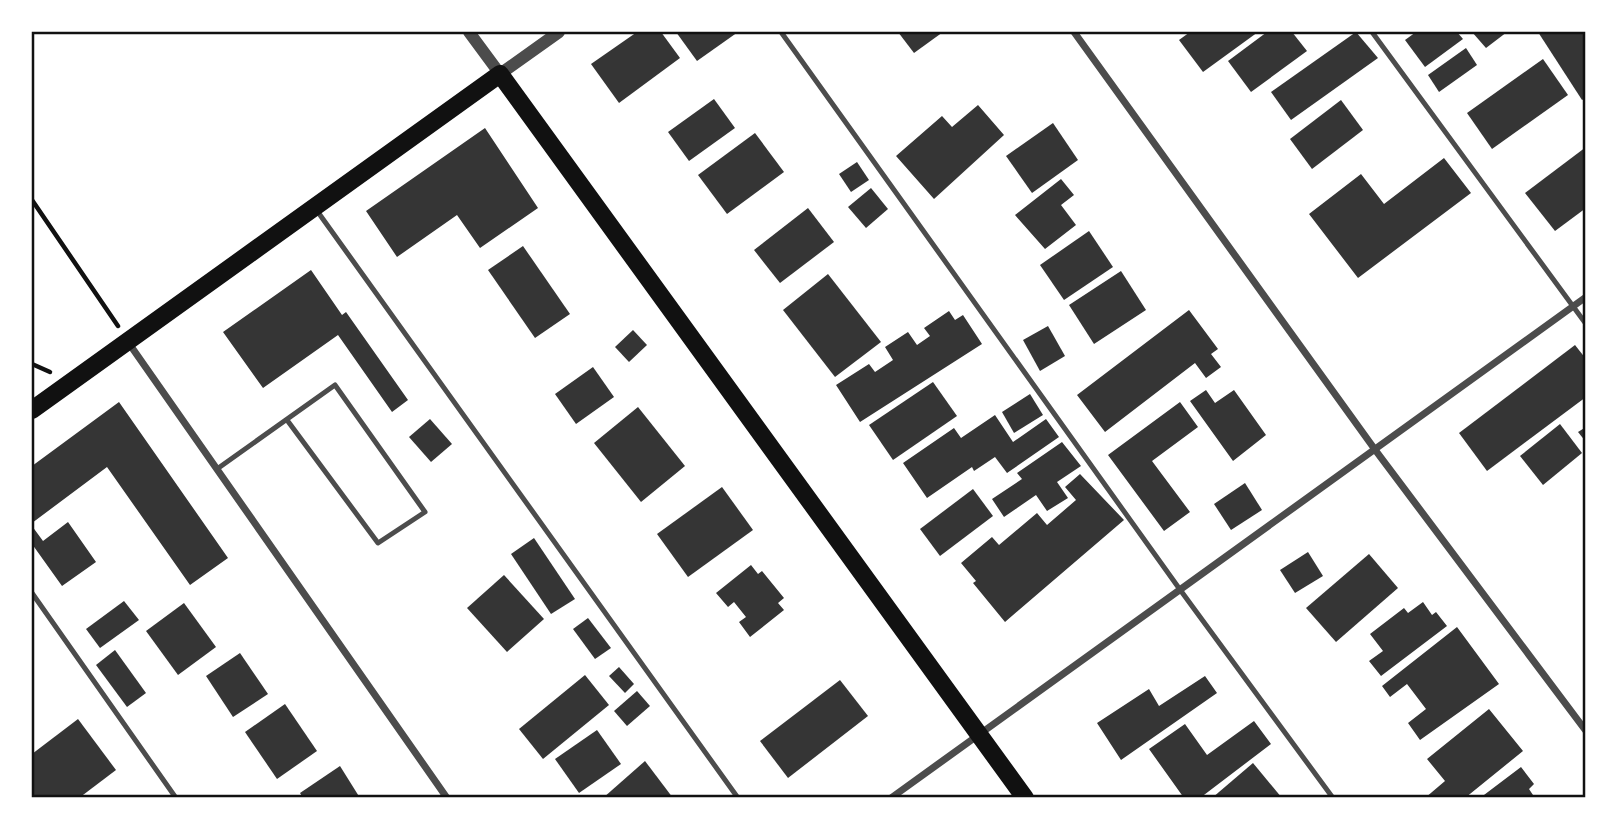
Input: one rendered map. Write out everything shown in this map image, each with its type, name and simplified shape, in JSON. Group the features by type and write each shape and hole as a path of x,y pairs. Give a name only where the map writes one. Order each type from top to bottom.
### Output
{"highway":[{"path":"32,410 500,74 1025,797"}],"street":[{"path":"469,32 500,74 559,32"},
{"path":"1074,32 1376,451 1586,731"},
{"path":"891,797 1376,451 1586,297"},
{"path":"127,341 447,797"}],"lane":[{"path":"781,32 1181,591 1333,797"},
{"path":"1372,32 1586,324"},
{"path":"315,208 738,797"},
{"path":"218,469 335,385 425,512 379,543 287,420"},
{"path":"32,593 176,797"}],"path":[{"path":"32,200 127,341"}],"building":[{"path":"637,32 661,32 680,58 619,103 591,64"},
{"path":"676,32 738,32 697,61"},
{"path":"898,32 943,32 914,53"},
{"path":"1190,32 1258,32 1203,72 1179,40"},
{"path":"1267,32 1292,32 1307,51 1251,92 1228,61"},
{"path":"1356,32 1378,58 1291,120 1271,92"},
{"path":"1416,32 1457,32 1463,39 1425,67 1405,40"},
{"path":"1472,32 1507,32 1486,48"},
{"path":"1538,32 1586,32 1586,98 1582,100"},
{"path":"1466,48 1477,65 1439,92 1428,75"},
{"path":"1543,59 1568,95 1492,149 1467,113"},
{"path":"714,99 735,128 689,161 668,132"},
{"path":"1341,100 1363,130 1312,169 1290,139"},
{"path":"978,105 1004,135 934,199 896,156 942,116 952,127"},
{"path":"1053,123 1078,160 1032,193 1006,156"},
{"path":"485,128 538,208 480,248 457,215 397,257 366,211"},
{"path":"755,133 784,172 727,214 698,175"},
{"path":"1586,147 1586,208 1555,231 1525,193"},
{"path":"1444,158 1471,193 1358,278 1309,214 1361,174 1384,204"},
{"path":"857,162 869,180 851,192 839,174"},
{"path":"1061,179 1074,195 1061,205 1076,225 1045,249 1015,215"},
{"path":"871,188 888,209 866,228 848,207"},
{"path":"808,208 834,242 780,283 754,250"},
{"path":"1089,231 1113,267 1064,300 1040,265"},
{"path":"523,246 570,314 535,338 488,270"},
{"path":"311,270 342,315 346,312 408,400 392,412 338,335 263,388 223,332"},
{"path":"1121,271 1146,310 1094,344 1069,305"},
{"path":"828,274 881,342 835,377 783,310"},
{"path":"1189,310 1218,349 1211,354 1221,367 1206,378 1195,363 1105,432 1077,395"},
{"path":"949,311 955,320 963,315 982,344 860,422 836,385 869,364 875,372 893,360 885,347 908,332 917,345 930,336 924,328"},
{"path":"1048,326 1065,356 1040,371 1023,340"},
{"path":"633,330 647,345 629,362 615,347"},
{"path":"1575,345 1586,359 1586,397 1487,471 1459,433"},
{"path":"593,367 614,397 576,424 555,394"},
{"path":"933,382 957,416 893,460 869,425"},
{"path":"1206,390 1215,403 1234,390 1266,435 1233,461 1190,401"},
{"path":"1030,394 1043,415 1014,433 1002,412"},
{"path":"119,402 228,558 190,585 107,467 32,523 32,466"},
{"path":"1180,402 1198,427 1152,461 1190,512 1164,531 1108,455"},
{"path":"638,407 685,466 641,502 594,443"},
{"path":"995,415 1013,442 1046,419 1059,437 1007,473 995,457 974,471 972,467 927,498 903,463 954,428 961,438"},
{"path":"430,419 452,444 431,462 409,437"},
{"path":"1560,424 1582,453 1543,485 1520,456"},
{"path":"1586,427 1586,442 1578,432"},
{"path":"1062,442 1081,466 1057,482 1068,498 1047,511 1036,495 1004,517 992,499 1022,479 1017,473"},
{"path":"1080,474 1124,520 1005,622 973,583 976,581 961,563 992,537 999,545 1037,513 1047,525 1076,500 1065,487"},
{"path":"1245,483 1262,510 1231,530 1214,504"},
{"path":"722,487 753,530 688,577 657,534"},
{"path":"973,489 993,516 940,556 920,529"},
{"path":"68,522 96,562 62,586 32,544 32,526 43,541"},
{"path":"534,538 575,599 551,614 511,554"},
{"path":"1308,552 1323,576 1295,593 1280,570"},
{"path":"1369,554 1398,588 1336,642 1306,608"},
{"path":"751,565 758,574 762,571 784,598 778,603 784,610 750,637 739,622 746,617 734,602 728,607 716,593"},
{"path":"504,575 544,619 507,652 467,608"},
{"path":"124,601 139,620 100,648 86,629"},
{"path":"1423,602 1432,615 1436,612 1447,626 1381,676 1369,661 1383,651 1370,634 1404,608 1408,613"},
{"path":"184,603 216,647 178,675 146,631"},
{"path":"588,618 611,648 595,659 573,629"},
{"path":"1457,627 1499,684 1420,740 1408,723 1426,709 1407,684 1390,697 1382,686"},
{"path":"115,650 146,693 127,707 96,665"},
{"path":"240,653 268,694 233,717 206,676"},
{"path":"619,667 634,684 625,693 609,676"},
{"path":"585,675 609,705 543,759 519,729"},
{"path":"1205,676 1217,693 1121,760 1097,723 1149,689 1159,706"},
{"path":"840,680 868,716 788,778 760,741"},
{"path":"637,691 650,706 627,726 614,711"},
{"path":"285,704 317,751 277,779 245,732"},
{"path":"1489,709 1523,751 1465,798 1425,798 1445,781 1427,759"},
{"path":"78,719 116,770 79,798 32,798 32,754"},
{"path":"1254,721 1271,744 1200,798 1184,798 1149,749 1185,724 1207,755"},
{"path":"597,730 621,764 579,793 555,759"},
{"path":"645,761 673,798 603,798"},
{"path":"1253,763 1282,798 1212,798"},
{"path":"340,766 360,798 303,798 300,793"},
{"path":"1521,767 1534,784 1529,789 1535,798 1480,798"}]}
